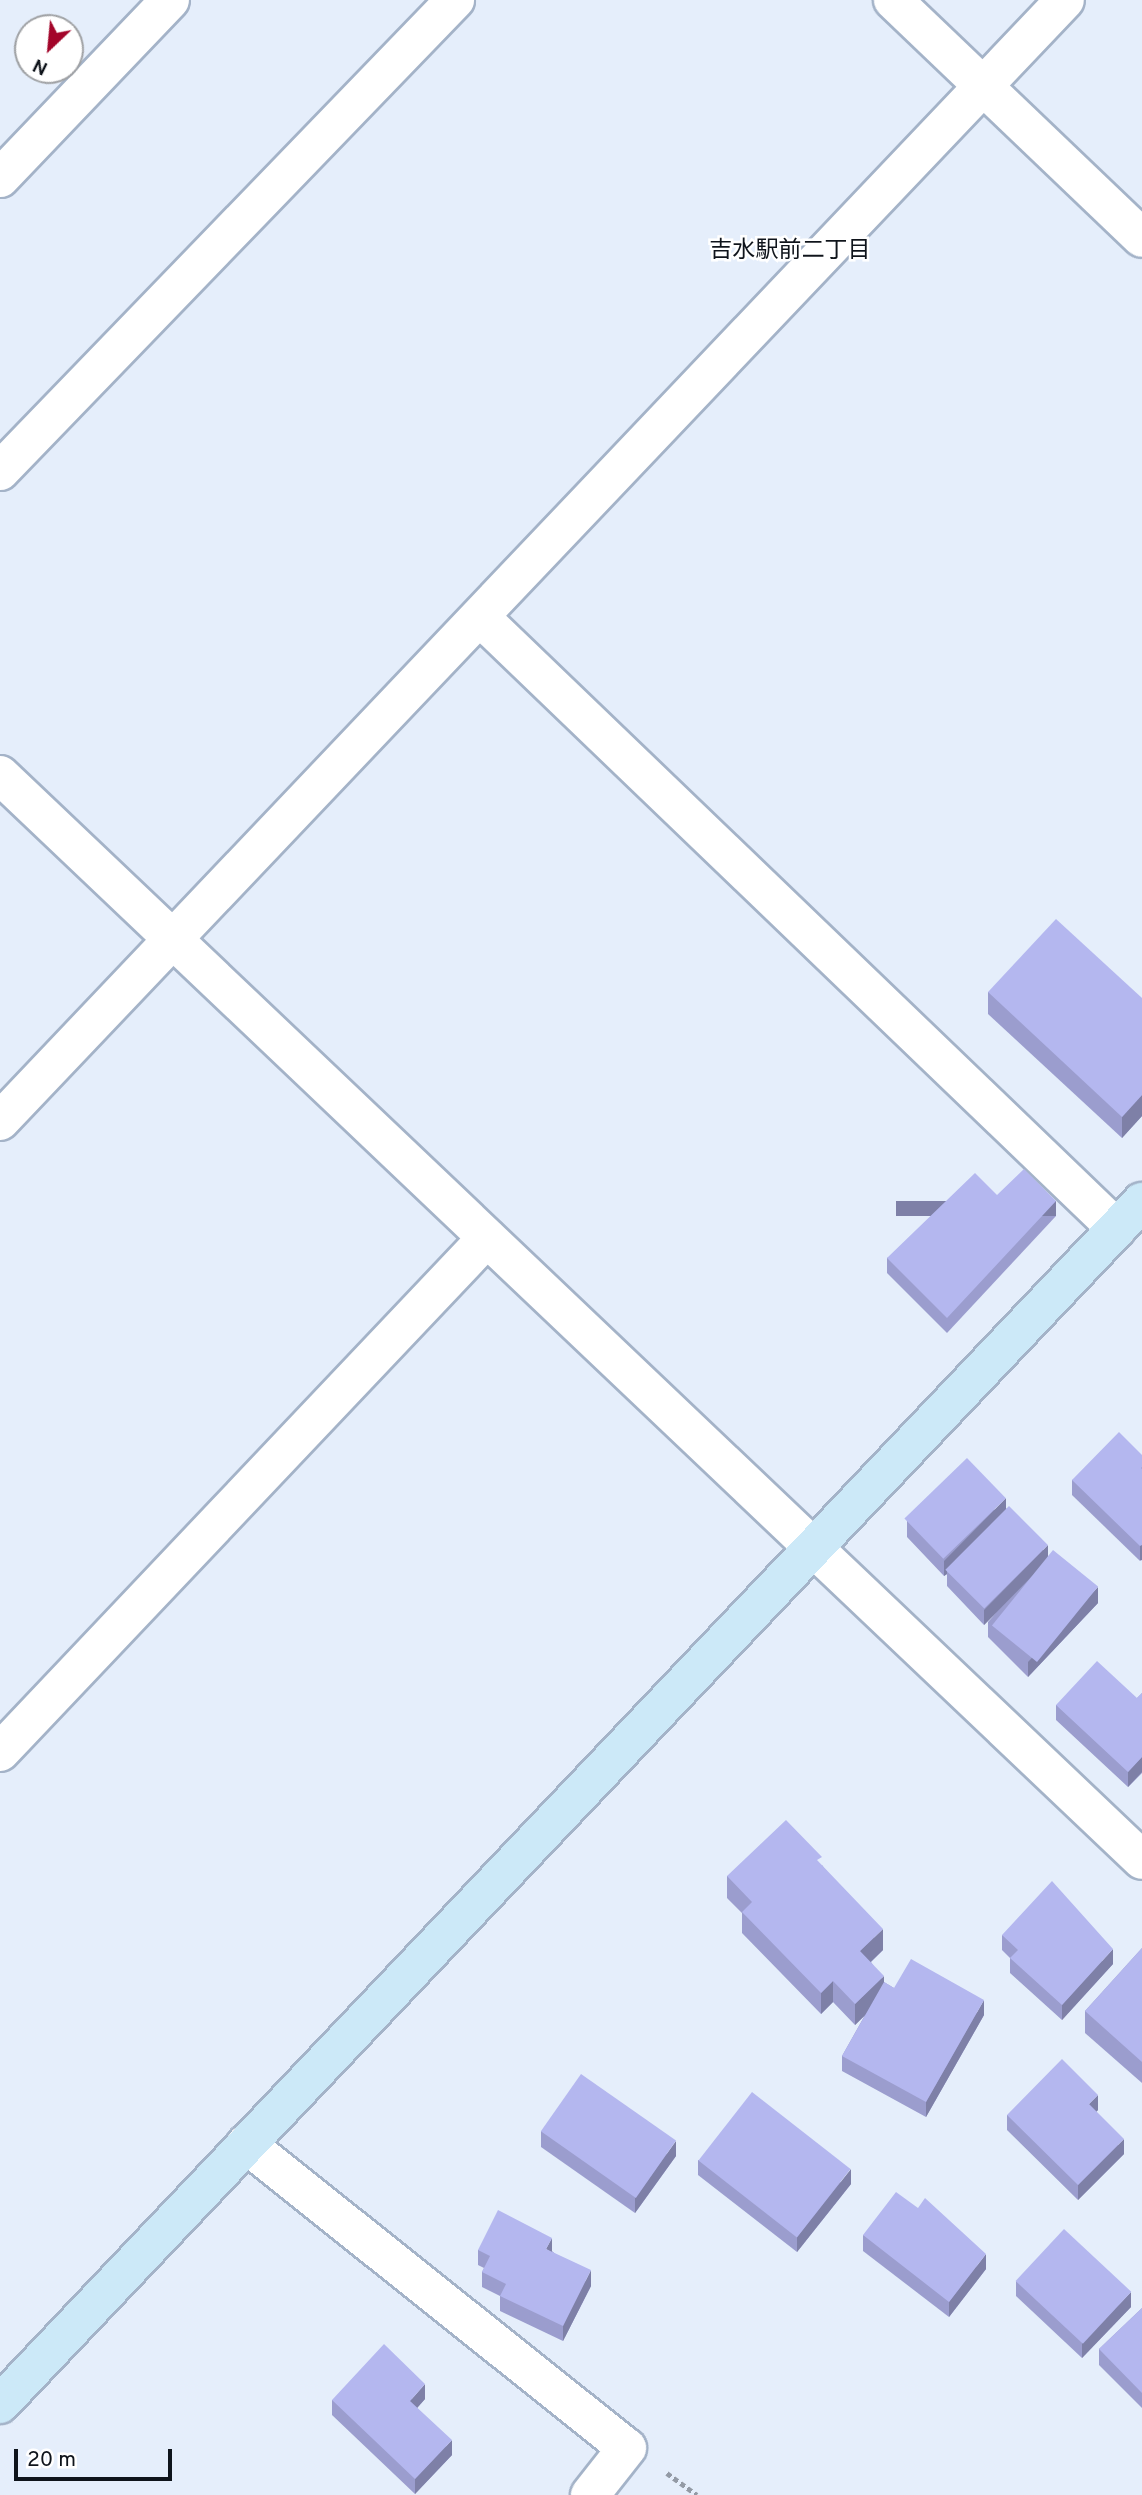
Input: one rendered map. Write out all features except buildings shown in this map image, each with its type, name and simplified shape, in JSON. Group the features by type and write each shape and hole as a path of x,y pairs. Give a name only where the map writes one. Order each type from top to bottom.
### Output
{"street":[{"path":"0,178 170,0"},
{"path":"0,471 455,0"},
{"path":"893,0 1142,238"},
{"path":"0,1121 1065,0"},
{"path":"0,2404 1130,1215 480,617"},
{"path":"0,775 811,1548 1141,1856"},
{"path":"0,1752 487,1238"},
{"path":"246,2144 627,2448 590,2495"}],"district":[{"name":"吉水駅前二丁目","path":"790,252"}]}
